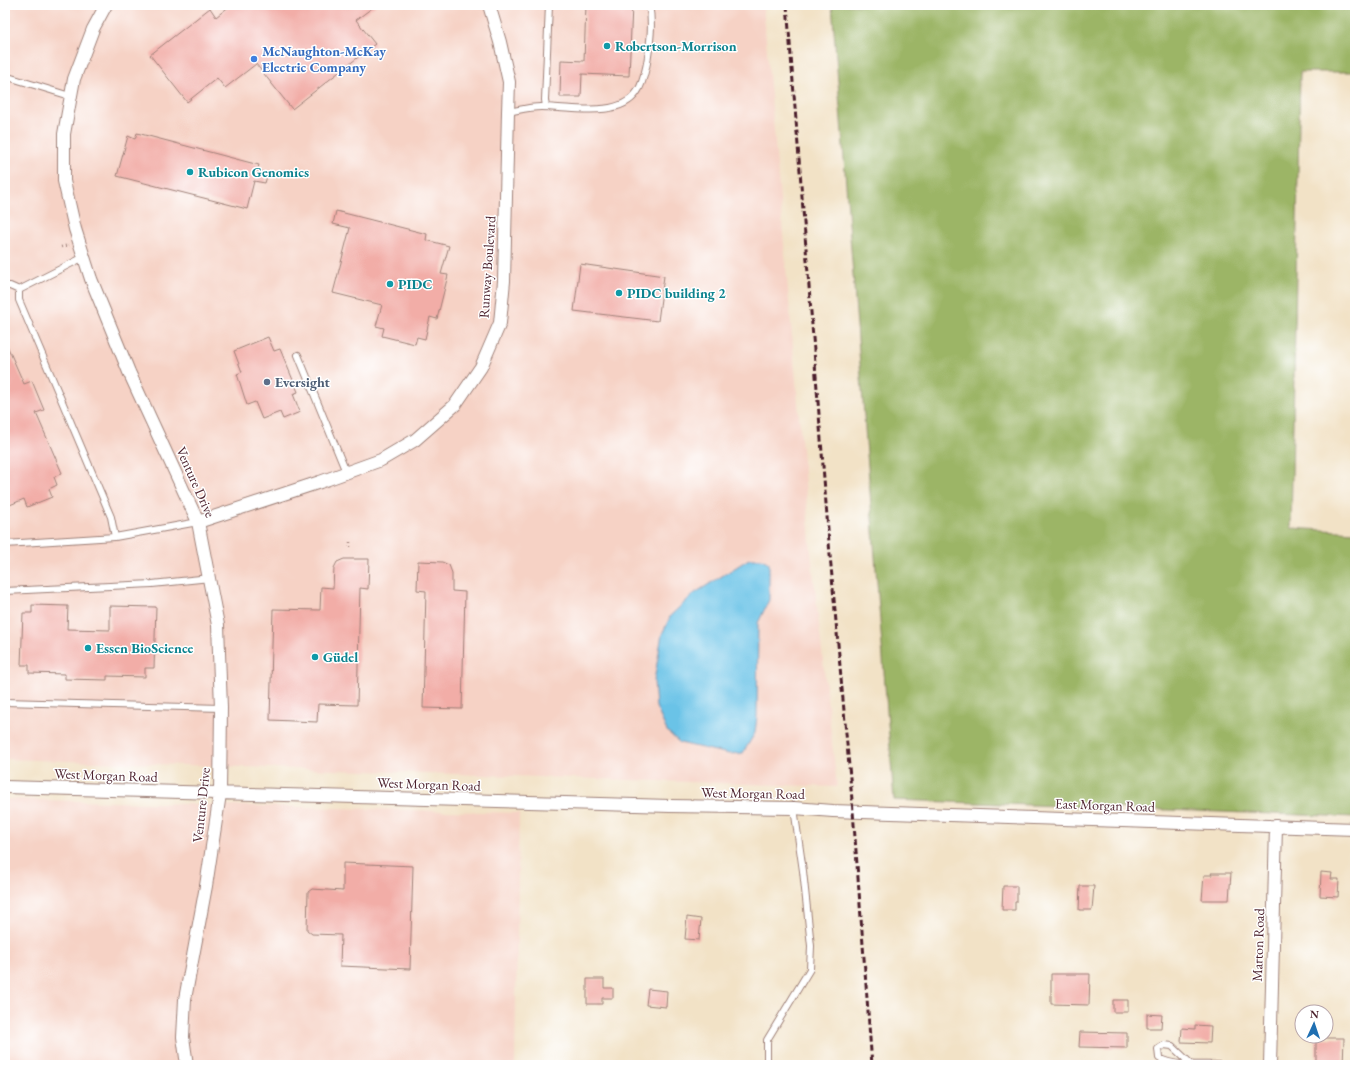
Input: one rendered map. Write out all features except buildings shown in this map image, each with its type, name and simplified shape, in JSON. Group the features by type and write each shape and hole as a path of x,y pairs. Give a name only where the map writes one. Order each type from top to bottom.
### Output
{"street":[{"name":"Venture Drive","path":"106,5 93,29 74,79 64,134 64,181 75,229 91,279 129,372 198,522 218,625 221,708 220,794 206,886 185,999 183,1038 186,1065"},
{"name":"Runway Boulevard","path":"198,522 381,460 416,440 455,405 481,367 500,323 504,281 509,82 500,42 489,5"},
{"name":"West Morgan Road","path":"5,786 220,794 685,807 794,808 853,811"},
{"name":"East Morgan Road","path":"853,811 1355,829"},
{"name":"Marton Road","path":"1270,1065 1276,826"}],"lane":[{"path":"546,107 545,100 549,5"},
{"path":"508,112 546,107 600,110 621,105 637,93 643,79 648,56 652,17 649,5"},
{"path":"5,76 70,96"},
{"path":"19,290 84,257"},
{"path":"5,286 10,286 19,290"},
{"path":"19,290 19,300 111,517 115,537"},
{"path":"298,356 346,472"},
{"path":"5,544 115,537 198,522"},
{"path":"5,591 152,584 210,578"},
{"path":"5,702 221,708"},
{"path":"767,1065 767,1040 810,969 810,939 794,808"},
{"path":"1191,1064 1172,1046 1164,1045 1158,1049 1159,1058 1165,1062 1191,1064 1222,1065"}],"path":[{"path":"350,542 350,548"}],"shaded area":[{"path":"5,5 763,5 811,552 837,787 5,759"},
{"path":"5,799 519,813 515,1065 5,1065"}],"green space":[{"path":"832,5 1355,5 1355,72 1300,72 1291,528 1355,532 1355,817 894,800"}],"water":[{"path":"749,559 762,559 769,563 769,600 758,623 757,716 755,733 743,753 729,754 680,743 667,731 656,707 654,681 662,634 671,615 695,593"}],"railway":[{"path":"787,5 830,555 853,811 872,1065"}],"place":[{"name":"Robertson-Morrison","path":"607,46"},
{"name":"McNaughton-McKay Electric Company","path":"254,59"},
{"name":"Rubicon Genomics","path":"190,172"},
{"name":"PIDC","path":"390,284"},
{"name":"PIDC building 2","path":"619,293"},
{"name":"Eversight","path":"267,382"},
{"name":"Essen BioScience","path":"88,648"},
{"name":"Güdel","path":"315,657"}]}
